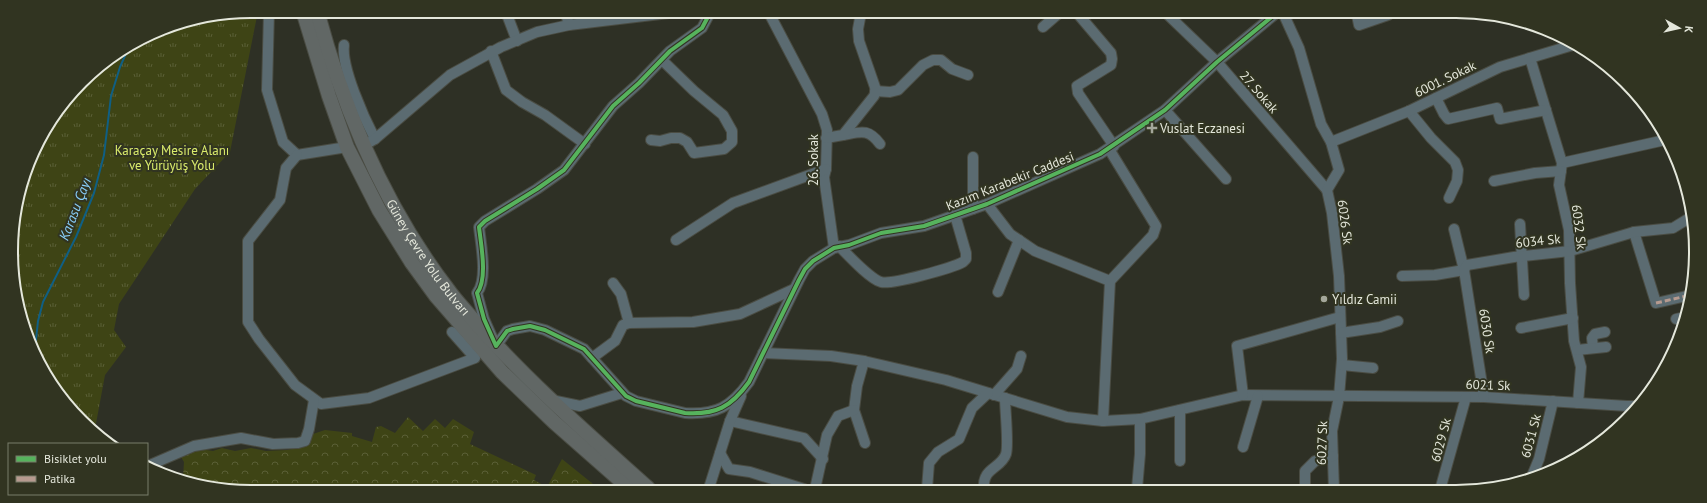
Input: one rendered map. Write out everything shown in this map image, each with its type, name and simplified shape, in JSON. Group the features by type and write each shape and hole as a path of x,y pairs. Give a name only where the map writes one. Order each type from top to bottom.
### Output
{"highway":[{"name":"Güney Çevre Yolu Bulvarı","path":"305,18 329,96 347,147 379,210 412,263 436,296 507,377 554,422 627,485"},
{"name":"Güney Çevre Yolu Bulvarı","path":"319,18 347,106 369,142 388,196 419,248 449,291 496,346 551,400 645,485"}],"street":[{"path":"269,18 267,90 283,142 297,155"},
{"path":"508,18 517,41"},
{"path":"567,18 569,25"},
{"path":"344,45 342,54 369,142 450,75 491,51 537,32 569,25 589,18"},
{"path":"496,346 484,319 477,293 481,287 483,259 479,227 485,221 537,189 564,170 613,106 670,51 702,28 707,18"},
{"name":"26. Sokak","path":"773,18 822,114 827,130 826,169 824,177 836,247"},
{"path":"843,135 874,96 875,91 859,41 858,29 860,18"},
{"path":"1043,27 1053,18"},
{"path":"1081,18 1108,49 1112,59 1111,65 1077,86 1078,93 1156,226 1153,236 1110,281 1103,421"},
{"name":"27. Sokak","path":"1171,18 1216,62 1327,190"},
{"name":"Kazım Karabekir Caddesi","path":"496,346 507,332 513,329 536,327 580,346 622,392 636,401 685,413 702,414 711,412 729,404 743,391 749,382 794,289 809,264 836,247 849,245 880,233 924,226 988,204 1053,176 1111,148 1165,110 1216,62 1270,18"},
{"name":"6026 Sk","path":"1285,18 1299,48 1321,124 1331,142 1339,170 1327,190 1332,213 1339,276 1342,365 1339,397"},
{"path":"1357,18 1358,25 1379,18"},
{"name":"6001. Sokak","path":"1331,142 1409,111 1486,73 1511,63 1568,47"},
{"path":"491,51 506,90 522,102 545,115 585,144"},
{"name":"6032 Sk","path":"1530,58 1562,167 1559,185 1569,230 1570,283 1574,341 1581,367 1578,403"},
{"path":"651,140 660,141 671,138 680,138 687,142 694,153 724,149 732,142 732,131 723,115 694,91 662,60"},
{"path":"875,91 890,92 898,90 923,65 933,60 941,60 952,68 968,75"},
{"path":"1436,98 1448,119 1497,108 1500,119 1546,110"},
{"path":"1165,110 1226,179"},
{"path":"1409,111 1431,138 1455,162 1458,170 1457,181 1449,198"},
{"path":"826,138 855,133 870,134 873,135 880,144"},
{"path":"1494,181 1562,167 1661,141"},
{"path":"347,147 297,155 286,168 280,200 248,241 248,322 295,386 321,404 369,398 475,358 452,332"},
{"path":"972,209 973,157"},
{"path":"676,240 733,203 826,169"},
{"path":"988,204 1010,234 1035,252 1110,281"},
{"path":"836,247 873,278 881,282 895,282 963,262 966,259 966,253 955,215"},
{"name":"6034 Sk","path":"1402,276 1435,275 1521,256 1570,251 1634,232 1673,228 1687,220"},
{"path":"1520,224 1524,295"},
{"name":"6030 Sk","path":"1454,229 1466,268 1484,397"},
{"path":"1634,232 1656,303 1685,296"},
{"path":"998,292 1018,240"},
{"path":"613,283 621,294 630,323"},
{"path":"592,358 615,340 624,325 630,323 693,322 740,314 794,289"},
{"path":"1243,396 1237,346 1340,317"},
{"path":"1522,328 1573,318"},
{"path":"1341,334 1380,327 1398,321"},
{"path":"1593,348 1592,338 1595,334 1605,332"},
{"path":"1577,350 1606,347"},
{"name":"6021 Sk","path":"763,353 831,356 864,361 946,380 1067,417 1103,421 1140,419 1243,396 1484,397 1630,406"},
{"path":"927,485 929,463 938,452 959,439 972,408 991,394 1017,369 1021,356"},
{"path":"864,361 857,386 854,410 865,443"},
{"path":"1342,365 1373,368"},
{"path":"710,485 730,421 743,391"},
{"path":"551,400 580,406 622,392"},
{"path":"1243,448 1258,396"},
{"name":"6027 Sk","path":"1334,485 1332,431 1339,397"},
{"name":"6029 Sk","path":"1441,485 1466,397"},
{"path":"983,485 989,470 1003,461 1006,452 1005,398"},
{"path":"154,463 194,446 241,438 273,444 298,443 305,441 309,429 314,400"},
{"name":"6031 Sk","path":"1534,472 1539,459 1553,401"},
{"path":"816,485 823,459 827,435 838,416 854,410"},
{"path":"1180,410 1180,461"},
{"path":"1137,485 1140,454 1140,419"},
{"path":"730,421 804,438 823,459"},
{"path":"720,453 729,469 750,472 791,485"},
{"path":"1305,485 1306,471 1315,461 1333,456"}],"green space":[{"name":"Karaçay Mesire Alanı ve Yürüyüş Yolu","path":"236,18 257,18 230,152 195,189 119,304 114,330 126,347 105,375 96,425 86,417 57,381 42,355 30,327 22,297 18,267 18,236 22,206 30,176 42,148 66,109 86,86 109,66 148,42 176,30 206,22"},
{"path":"408,417 423,431 435,419 445,428 453,419 474,432 470,444 536,475 534,480 543,485 236,485 206,481 183,475 184,462 181,457 188,451 213,451 222,448 235,451 251,448 266,451 287,450 297,448 310,441 313,434 325,430 352,433 352,436 372,442 376,427 381,426 395,433"},
{"path":"562,459 594,485 548,485"}],"waterway":[{"name":"Karasu Çayı","path":"36,341 38,321 43,302 76,237 94,193 104,155 111,96 125,55"}],"marked path":[{"path":"1656,303 1685,296"}],"cycle path":[{"path":"707,18 702,28 670,51 639,83 613,106 564,170 537,189 485,221 479,227 483,271 480,287 477,293 484,319 496,346 507,331 513,329 530,326 545,330 584,349 626,396 636,401 685,413 706,413 722,408 736,398 742,391 749,382 805,269 813,261 834,248 849,245 881,233 924,226 987,204 1100,154 1165,110 1217,62 1270,18"}],"place":[{"name":"Vuslat Eczanesi","path":"1152,128"},
{"name":"Yıldız Camii","path":"1324,299"}]}
